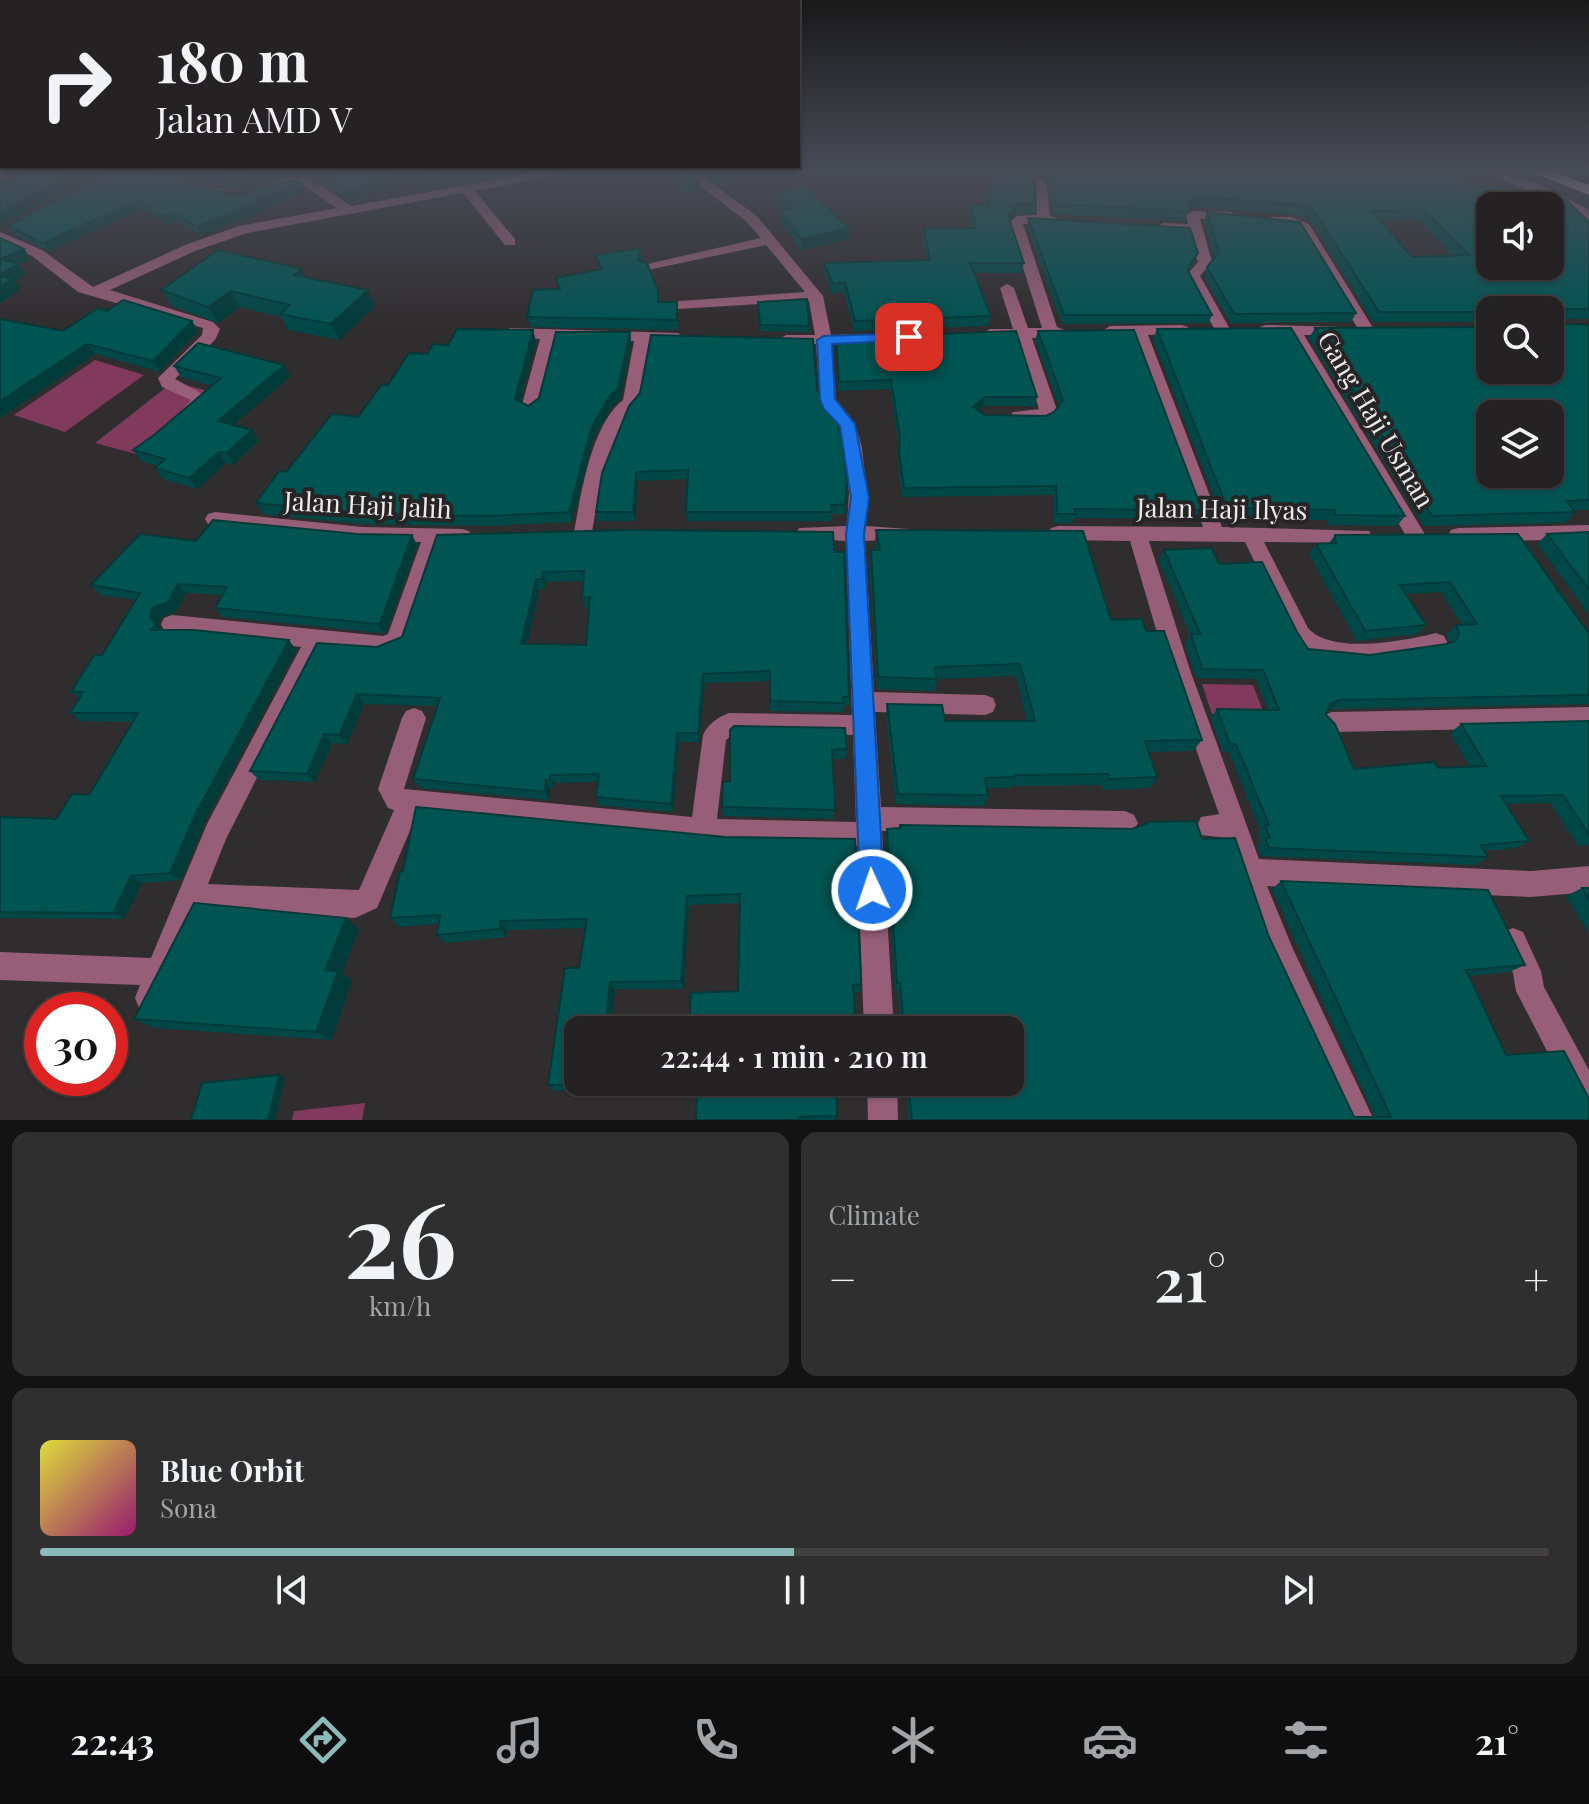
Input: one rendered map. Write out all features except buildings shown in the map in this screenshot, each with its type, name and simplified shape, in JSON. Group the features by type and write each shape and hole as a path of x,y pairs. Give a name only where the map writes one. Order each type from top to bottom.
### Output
{"street":[{"path":"96,291 215,238 273,222"},
{"path":"494,222 510,242"},
{"path":"755,222 816,296 824,340 828,399 830,406 847,424 860,498 855,534 878,1016"},
{"path":"1019,222 1016,225 1051,332"},
{"path":"1194,222 1205,262 1193,276 1222,330"},
{"path":"977,334 1374,330 1304,227 1294,222"},
{"path":"1150,226 1195,229"},
{"path":"0,235 13,227"},
{"path":"0,235 37,253 83,289 208,325 212,329 209,337 166,378 168,383 202,398 176,422"},
{"path":"648,268 771,240"},
{"path":"996,415 1043,416 1048,410 1007,288"},
{"path":"666,307 816,296"},
{"name":"Gang Haji Usman","path":"1293,330 1431,535"},
{"path":"1139,331 1215,534"},
{"path":"492,333 688,338"},
{"path":"530,408 549,335"},
{"path":"584,532 592,481 616,420 631,402 643,338"},
{"path":"764,340 885,338"},
{"name":"Jalan Haji Jalih","path":"215,519 363,534 477,536"},
{"name":"Jalan Haji Ilyas","path":"1043,533 1431,535 1589,532"},
{"path":"788,533 918,534"},
{"path":"1137,533 1223,826 1250,872 1282,958 1335,1062 1359,1120"},
{"path":"1515,533 1534,559"},
{"path":"172,624 383,645 397,640 433,535"},
{"path":"1251,535 1300,634 1307,642 1371,653 1436,642"},
{"path":"142,1017 216,833 316,640"},
{"path":"703,830 715,735 729,723 985,705"},
{"path":"1332,722 1589,717"},
{"path":"414,718 390,789 397,800 703,830 1125,823"},
{"path":"189,896 362,903 368,899 410,801"},
{"path":"1250,872 1494,903 1531,884 1589,879"},
{"path":"1494,903 1527,971 1530,991 1589,1100"},
{"path":"0,966 158,972"},
{"path":"882,1096 883,1120"}],"shaded area":[{"path":"95,360 144,375 65,432 14,415"},
{"path":"173,382 216,393 140,455 95,443"},
{"path":"1202,684 1253,685 1264,714 1212,714"},
{"path":"365,1103 362,1120 292,1120 294,1111"}],"route":[{"path":"872,890 855,534 860,498 847,424 830,406 828,399 824,340 909,337"}]}
